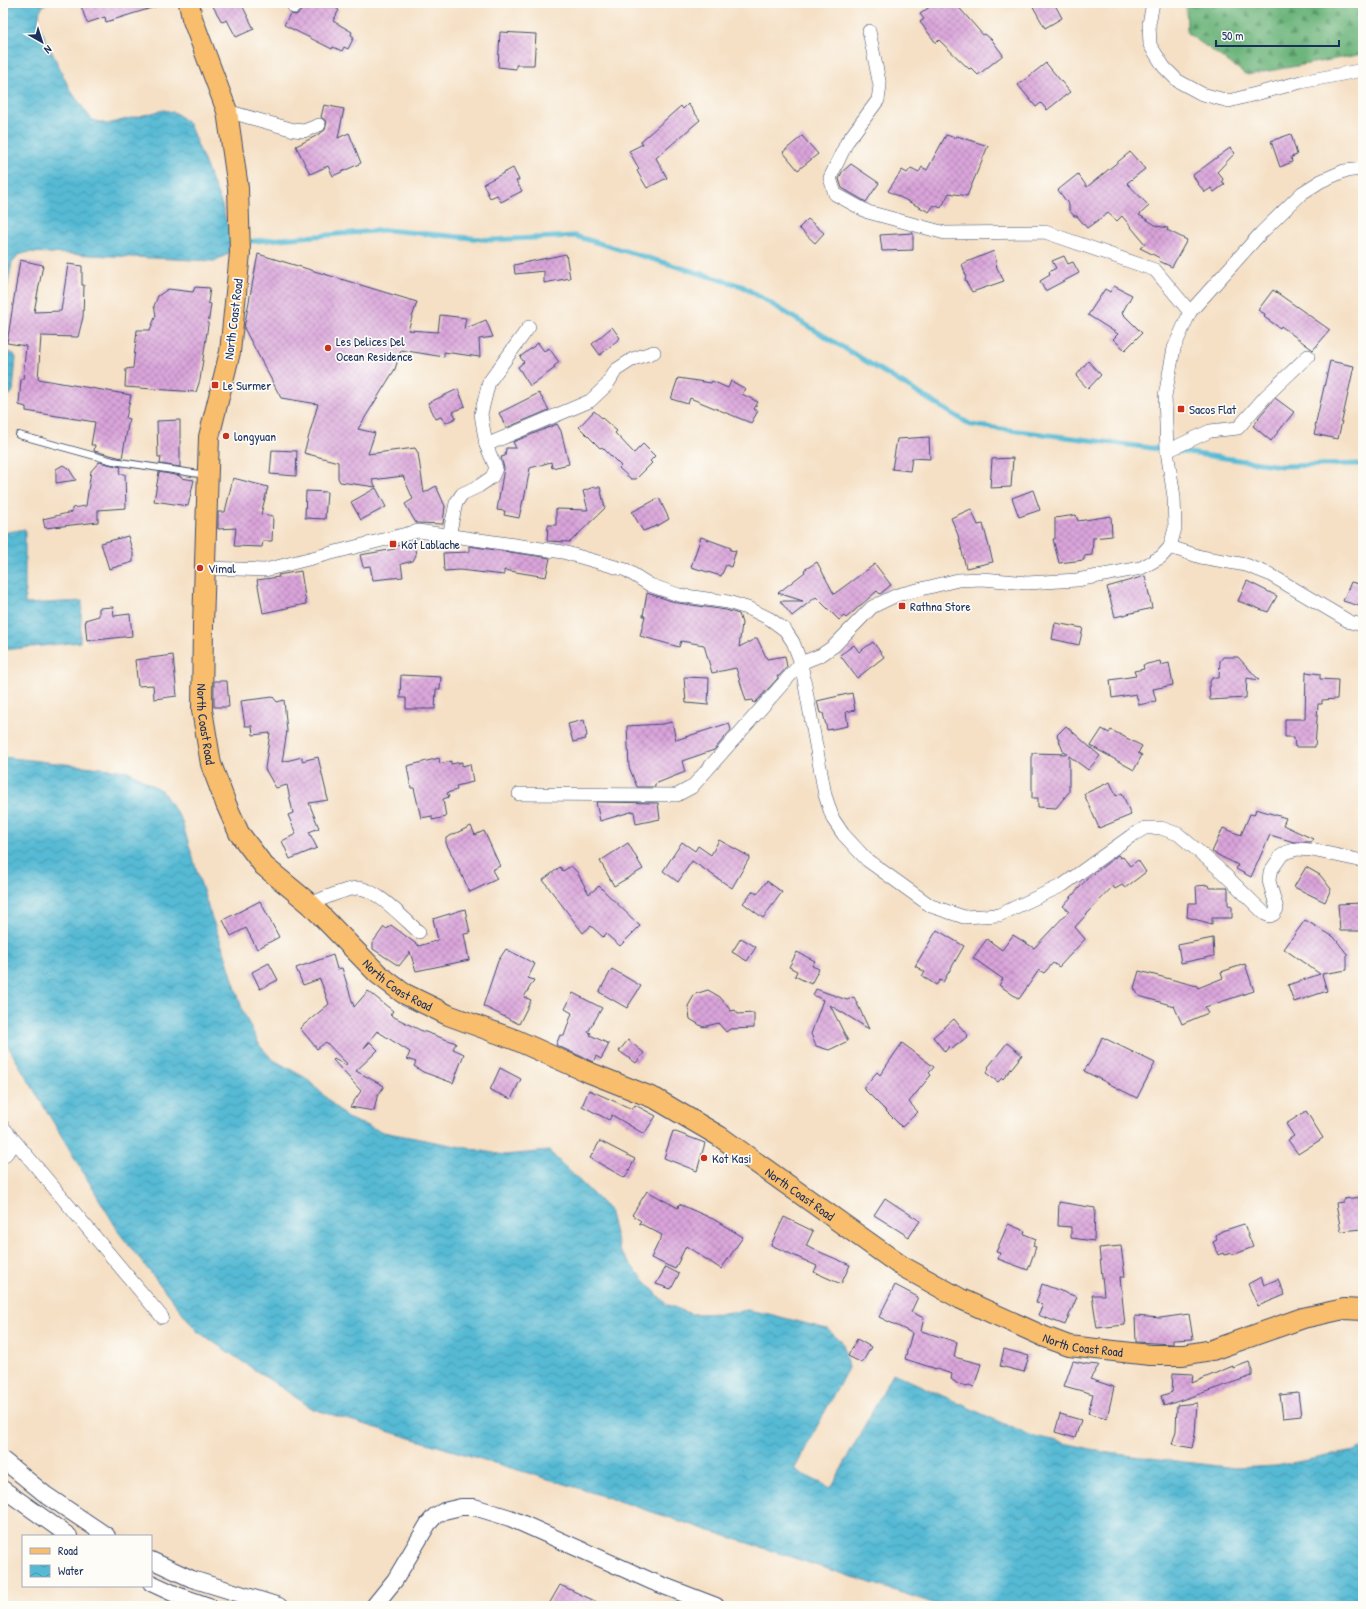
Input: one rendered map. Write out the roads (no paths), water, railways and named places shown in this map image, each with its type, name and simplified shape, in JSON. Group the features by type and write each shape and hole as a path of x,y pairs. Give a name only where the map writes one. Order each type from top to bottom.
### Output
{"main road":[{"name":"North Coast Road","path":"189,3 192,18 227,112 238,188 240,231 240,253 230,352 209,438 202,710 211,764 226,804 239,833 264,866 310,904 378,974 402,993 448,1015 516,1040 583,1070 656,1099 719,1136 900,1265 961,1299 1045,1337 1069,1346 1150,1355 1183,1355 1212,1350 1303,1318 1344,1309 1363,1310"}],"street":[{"path":"1153,3 1149,24 1150,45 1164,67 1178,81 1202,94 1229,101 1301,82 1363,70"},
{"path":"870,31 880,86 878,100 847,142 830,178 835,194 868,212 945,233 1045,232 1155,270 1190,312"},
{"path":"227,112 294,130 304,130 319,125"},
{"path":"519,794 677,795 692,787 801,662 821,654 834,646 872,607 897,595 958,580 983,579 1027,583 1077,580 1141,568 1161,557 1170,547 1175,528 1174,498 1167,451 1165,396 1168,373 1174,348 1190,312 1261,233 1302,193 1321,181 1344,171 1363,169"},
{"path":"449,536 456,503 462,494 479,486 492,477 496,468 486,445 481,414 489,382 529,327"},
{"path":"486,445 590,401 607,385 616,370 633,359 654,352"},
{"path":"1167,451 1210,431 1238,428 1264,397 1308,356"},
{"path":"206,568 264,570 418,531 563,552 626,570 650,585 679,596 728,602 770,619 785,630 793,642 801,662 825,794 833,820 843,834 867,860 931,906 964,917 998,915 1063,885 1131,836 1145,828 1161,828 1178,834 1217,867 1265,914 1270,916 1274,914 1277,909 1269,881 1270,872 1281,856 1287,852 1297,849 1312,850 1363,861"},
{"path":"1170,547 1201,557 1246,565 1270,574 1350,622 1363,625"},
{"path":"310,904 348,890 358,888 365,889 375,894 418,932"},
{"path":"3,1127 162,1317"},
{"path":"3,1157 16,1143"},
{"path":"3,1460 46,1495 106,1535"},
{"path":"3,1489 68,1535"},
{"path":"389,1606 391,1590 395,1580 423,1531 435,1516 452,1509 474,1507 510,1518 651,1581 716,1606"},
{"path":"152,1560 192,1579 279,1606"},
{"path":"374,1606 395,1580"},
{"path":"152,1583 177,1595 209,1606"}],"lane":[{"path":"18,435 113,461 207,475"}],"water":[{"path":"3,3 46,3 40,10 38,23 70,90 92,120 107,124 164,110 176,113 189,124 222,205 232,243 228,254 214,261 29,252 19,255 12,262 3,313"},
{"path":"3,350 14,354 16,358 13,391 10,395 3,394"},
{"path":"25,529 25,604 82,601 80,642 3,650 3,533"},
{"path":"3,757 128,771 162,791 181,819 208,907 226,957 243,1012 260,1046 272,1059 306,1078 347,1118 383,1132 504,1155 549,1151 609,1210 619,1250 666,1304 691,1314 724,1313 747,1310 769,1314 827,1329 843,1343 848,1368 794,1470 831,1488 893,1373 1026,1434 1108,1453 1235,1468 1276,1466 1354,1451 1363,1447 1363,1606 942,1606 575,1487 313,1409 197,1331 120,1234 3,1038"}],"waterway":[{"path":"244,242 387,230 492,240 575,236 742,286 971,425 1167,450"},
{"path":"1175,451 1281,466 1363,464"}],"place":[{"name":"Les Delices Del Ocean Residence","path":"328,348"},
{"name":"Le Surmer","path":"215,385"},
{"name":"Sacos Flat","path":"1181,409"},
{"name":"longyuan","path":"226,436"},
{"name":"Kot Lablache","path":"393,544"},
{"name":"Vimal","path":"200,568"},
{"name":"Rathna Store","path":"902,606"},
{"name":"Kot Kasi","path":"704,1158"}]}
